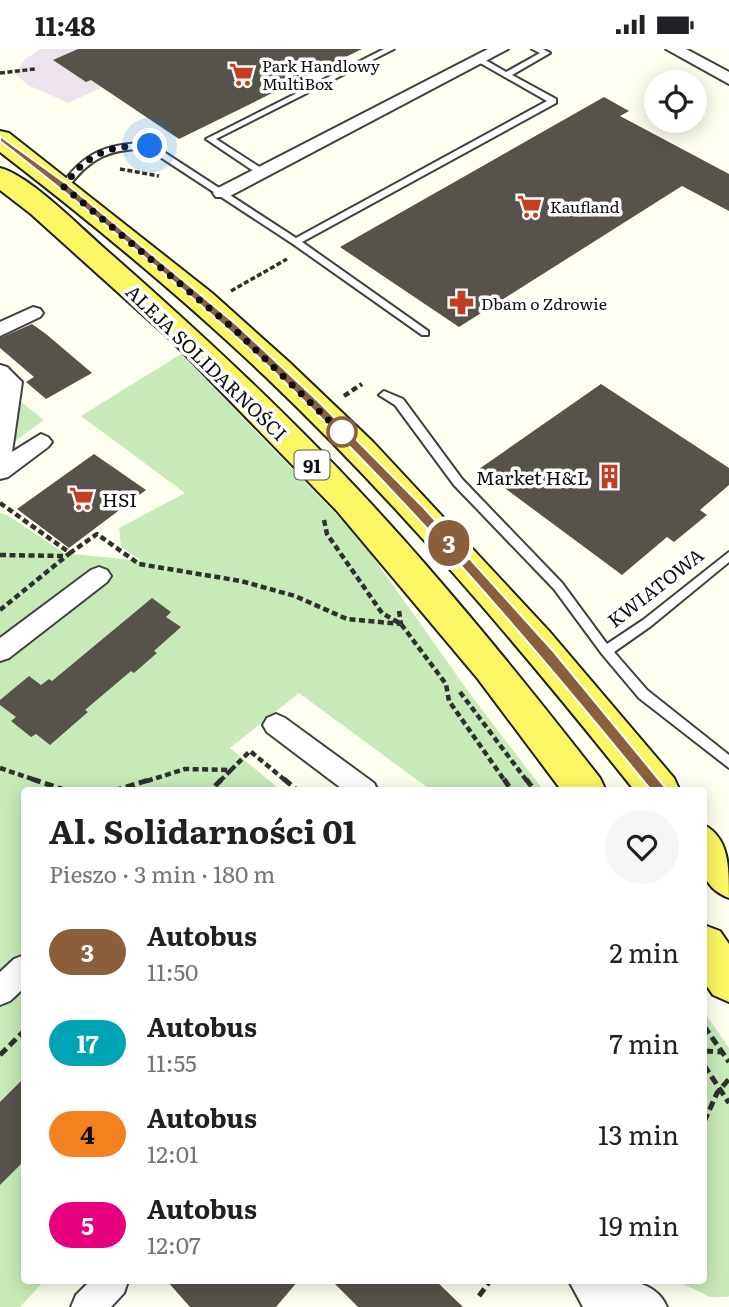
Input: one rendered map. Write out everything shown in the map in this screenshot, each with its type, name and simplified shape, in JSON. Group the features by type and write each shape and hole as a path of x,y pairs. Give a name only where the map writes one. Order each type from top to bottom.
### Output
{"main road":[{"name":"ALEJA SOLIDARNOŚCI","path":"0,139 64,187 233,328 334,423 418,510 550,655 657,787"},
{"name":"ALEJA SOLIDARNOŚCI","path":"0,176 41,208 183,334 349,502 492,668 583,787"},
{"path":"707,848 729,878"},
{"path":"707,950 729,979"}],"street":[{"path":"222,193 500,49"},
{"path":"674,49 729,79"},
{"path":"0,330 33,313"},
{"path":"0,372 12,382 0,459"},
{"path":"0,471 41,442"},
{"path":"0,651 99,576"},
{"path":"276,725 360,787"},
{"path":"0,991 21,972"},
{"path":"88,1307 109,1284"},
{"path":"587,1284 602,1307"},
{"path":"612,1284 650,1307"}],"lane":[{"path":"261,172 210,139 390,49"},
{"path":"506,75 546,53 536,49"},
{"path":"296,242 553,101 479,60"},
{"path":"64,187 80,165 112,148 127,145 150,146 296,242 425,333"},
{"path":"384,395 400,402 458,482 558,586 606,651 643,694 729,762"},
{"name":"KWIATOWA","path":"606,651 648,623 729,556"}],"path":[{"path":"0,73 35,69"},
{"path":"111,167 188,181 197,177"},
{"path":"343,396 362,384"},
{"path":"0,503 68,554"},
{"path":"324,519 327,534 383,613 401,624 446,684 449,701 509,787"},
{"path":"0,610 68,554 97,534 139,563 241,581 295,596 347,619 401,624"},
{"path":"0,555 68,554"},
{"path":"460,692 532,787"},
{"path":"215,786 250,751 290,787"},
{"path":"0,768 56,787"},
{"path":"126,787 185,769 231,770"},
{"path":"707,1030 729,1062"},
{"path":"0,1055 21,1034"},
{"path":"707,1051 722,1052"},
{"path":"707,1069 729,1103"},
{"path":"707,1117 719,1087 729,1079"},
{"path":"479,1296 488,1284"}],"shaded area":[{"path":"41,49 187,49 68,103 28,85 15,74 25,59"}],"green space":[{"path":"181,354 361,540 473,698 541,787 427,787 299,693 230,748 277,787 21,787 21,1284 41,1284 20,1307 0,1307 0,513 64,553 142,561 121,547 119,528 185,493 81,416"},
{"path":"0,385 44,420 0,452"},
{"path":"707,1016 729,1048 729,1296 710,1297 683,1284 707,1284"}],"building":[{"name":"Park Handlowy MultiBox","path":"78,49 362,49 179,139 91,80 86,82 53,60"},
{"name":"Kaufland","path":"604,97 629,111 620,116 644,129 644,133 652,133 729,174 729,211 682,186 459,327 340,247"},
{"path":"32,324 92,373 46,399 26,382 34,377 0,348 0,338"},
{"name":"Market H&L","path":"601,384 729,468 729,485 700,510 707,515 674,542 667,537 622,575 479,469"},
{"name":"HSI","path":"94,454 146,490 69,548 17,509"},
{"path":"152,598 171,612 166,617 181,627 154,651 157,653 85,710 88,712 50,745 36,734 31,737 11,721 16,717 0,705 0,700 29,676 41,685 49,679 52,681"},
{"path":"21,1081 21,1164 0,1185 0,1102"},
{"path":"170,1284 295,1284 276,1307 190,1307"},
{"path":"335,1284 439,1284 463,1307 358,1307"}],"bus line":[{"name":"3","path":"0,139 64,187 233,328 315,404 418,510 550,655 657,787"}],"place":[{"name":"Park Handlowy MultiBox","path":"242,74"},
{"name":"Kaufland","path":"530,206"},
{"name":"Dbam o Zdrowie","path":"461,303"},
{"name":"Market H&L","path":"609,477"},
{"name":"HSI","path":"82,499"}],"route":[{"path":"150,146 127,145 112,148 80,165 64,187 233,328 315,404 349,440 342,432"}]}
